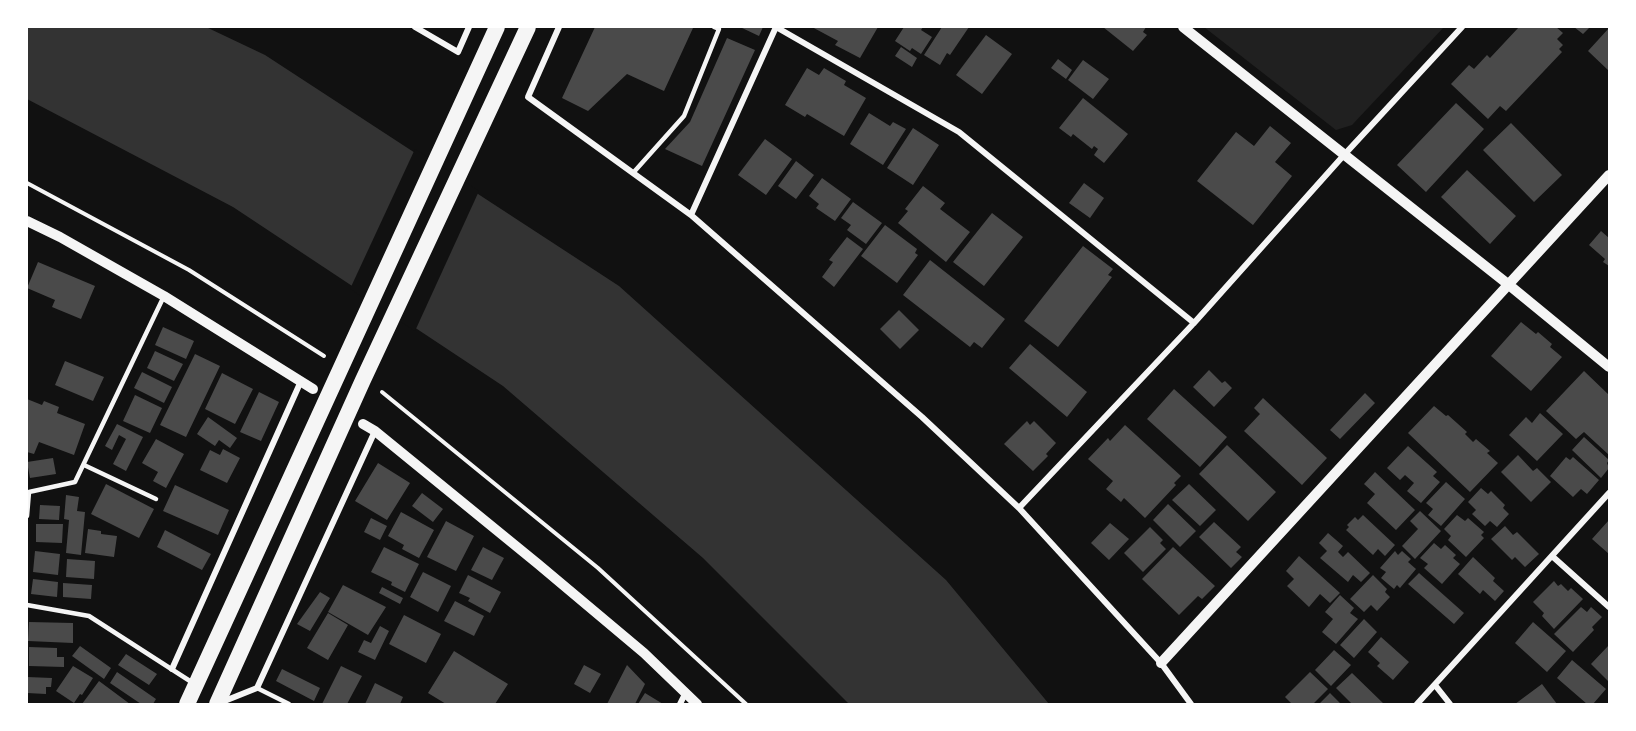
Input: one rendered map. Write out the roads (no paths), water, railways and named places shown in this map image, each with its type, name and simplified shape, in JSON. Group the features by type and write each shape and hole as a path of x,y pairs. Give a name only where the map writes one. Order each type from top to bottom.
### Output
{"highway":[{"path":"187,704 498,27"},
{"path":"217,704 363,380 528,27"}],"street":[{"path":"415,27 458,52 469,27"},
{"path":"559,27 528,97 691,215 922,417 1019,508 1161,663 1191,704"},
{"path":"691,215 776,27 959,132 1194,323"},
{"path":"1183,27 1609,367"},
{"path":"1019,508 1194,323 1462,27"},
{"path":"1161,663 1609,175"},
{"path":"27,221 60,237 164,296 313,389"},
{"path":"172,669 301,381"},
{"path":"363,424 375,431 556,579 644,653 697,704"},
{"path":"217,704 257,688 375,431"},
{"path":"1417,704 1609,493"},
{"path":"1552,556 1609,607"},
{"path":"1435,686 1450,704"},
{"path":"680,704 686,692"}],"lane":[{"path":"633,173 684,116 719,29 714,27"},
{"path":"27,516 29,492 75,482 164,296"},
{"path":"84,465 156,500"},
{"path":"27,605 89,616 196,685"},
{"path":"257,688 289,704"}]}
